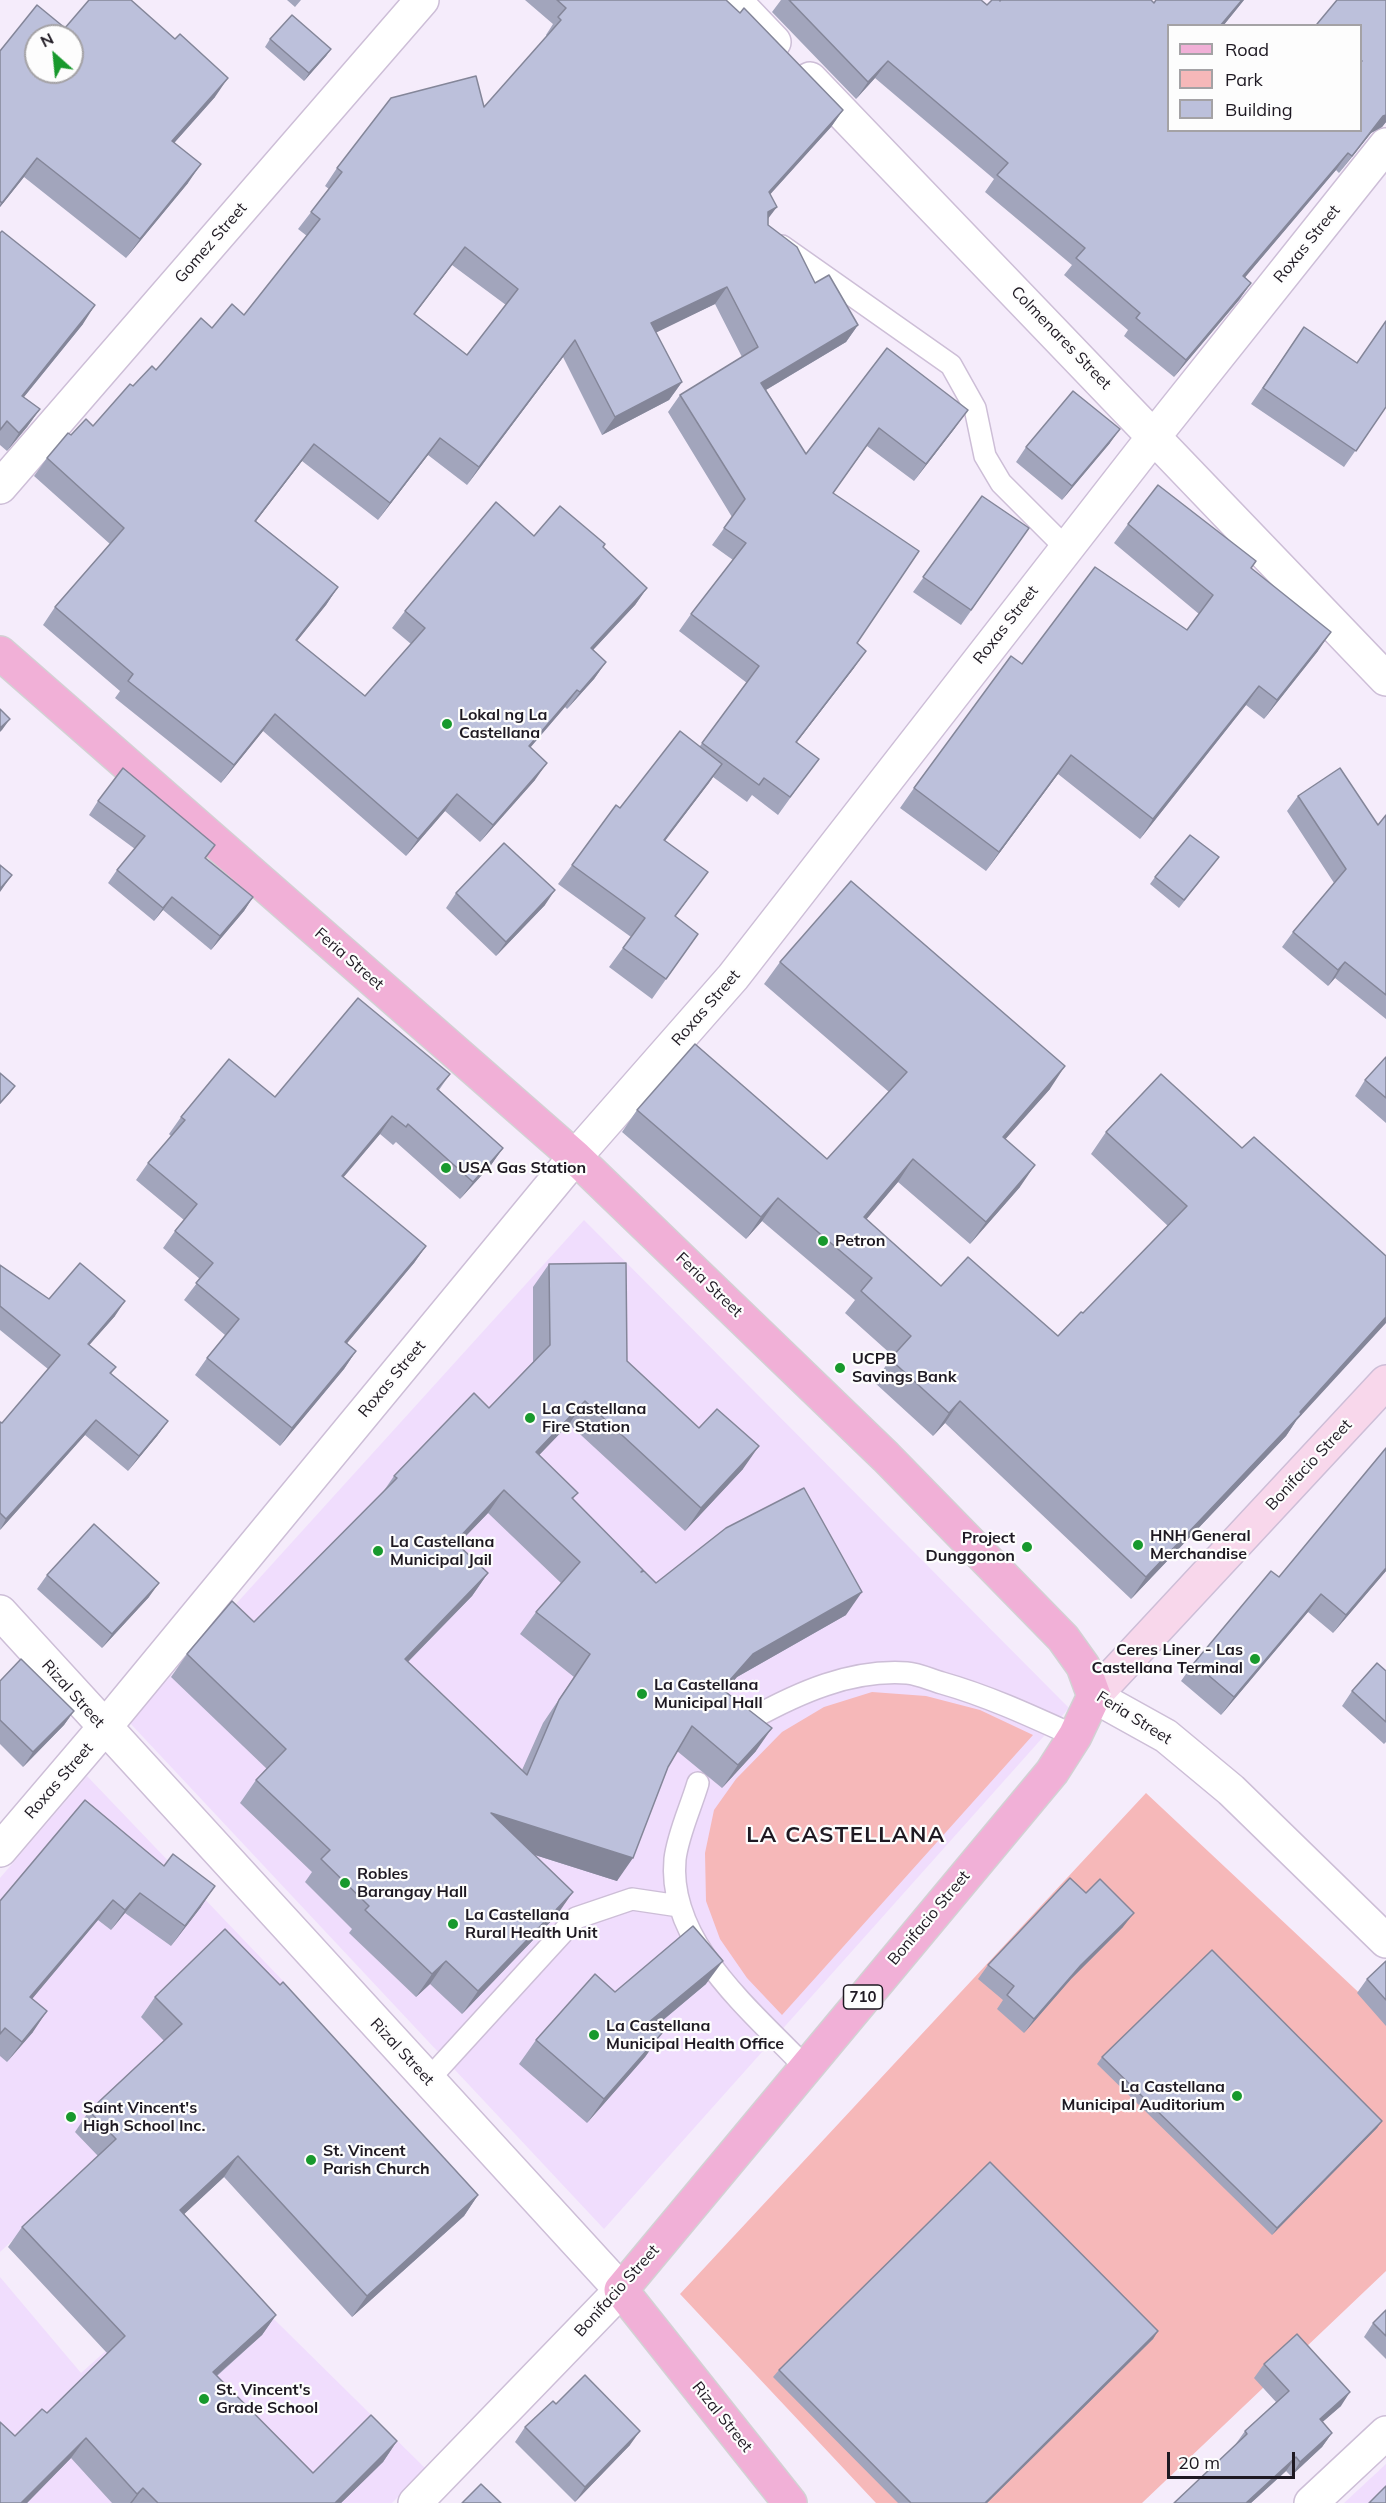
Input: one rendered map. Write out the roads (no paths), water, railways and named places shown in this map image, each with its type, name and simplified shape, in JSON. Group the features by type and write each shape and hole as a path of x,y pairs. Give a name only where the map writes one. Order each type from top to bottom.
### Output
{"main road":[{"name":"Feria Street","path":"0,653 575,1157 782,1354 1063,1638 1083,1666 1094,1696"},
{"name":"Bonifacio Street","path":"621,2290 1052,1772 1075,1736 1094,1696"},
{"name":"Rizal Street","path":"621,2290 790,2503"}],"street":[{"name":"Gomez Street","path":"0,487 422,0"},
{"name":"Colmenares Street","path":"734,0 1155,435 1386,679"},
{"name":"Roxas Street","path":"0,1850 104,1728 575,1157 734,977 1066,548 1386,145"},
{"name":"Bonifacio Street","path":"1094,1696 1386,1382"},
{"name":"Rizal Street","path":"0,1612 621,2290"},
{"name":"Feria Street","path":"1094,1696 1166,1736 1231,1790 1386,1941"},
{"name":"Bonifacio Street","path":"415,2503 621,2290"},
{"path":"1311,2503 1386,2433"}],"lane":[{"path":"767,236 951,365 975,408 985,456 1001,483 1066,548"},
{"path":"750,1719 792,1696 840,1680 874,1674 909,1673 979,1694 1075,1736"},
{"path":"698,1783 675,1858 679,1906 693,1939 720,1977 805,2067"},
{"path":"428,2080 576,1918 632,1899 679,1906"}],"place":[{"name":"Lokal ng La Castellana","path":"447,724"},
{"name":"USA Gas Station","path":"446,1168"},
{"name":"Petron","path":"823,1241"},
{"name":"UCPB Savings Bank","path":"840,1368"},
{"name":"La Castellana Fire Station","path":"530,1418"},
{"name":"HNH General Merchandise","path":"1138,1545"},
{"name":"Project Dunggonon","path":"1027,1547"},
{"name":"La Castellana Municipal Jail","path":"378,1551"},
{"name":"Ceres Liner - Las Castellana Terminal","path":"1255,1659"},
{"name":"La Castellana Municipal Hall","path":"642,1694"},
{"name":"Robles Barangay Hall","path":"345,1883"},
{"name":"La Castellana Rural Health Unit","path":"453,1924"},
{"name":"La Castellana Municipal Health Office","path":"594,2035"},
{"name":"La Castellana Municipal Auditorium","path":"1237,2096"},
{"name":"Saint Vincent's High School Inc.","path":"71,2117"},
{"name":"St. Vincent Parish Church","path":"311,2160"},
{"name":"St. Vincent's Grade School","path":"204,2399"}],"district":[{"name":"LA CASTELLANA","path":"846,1835"}]}
